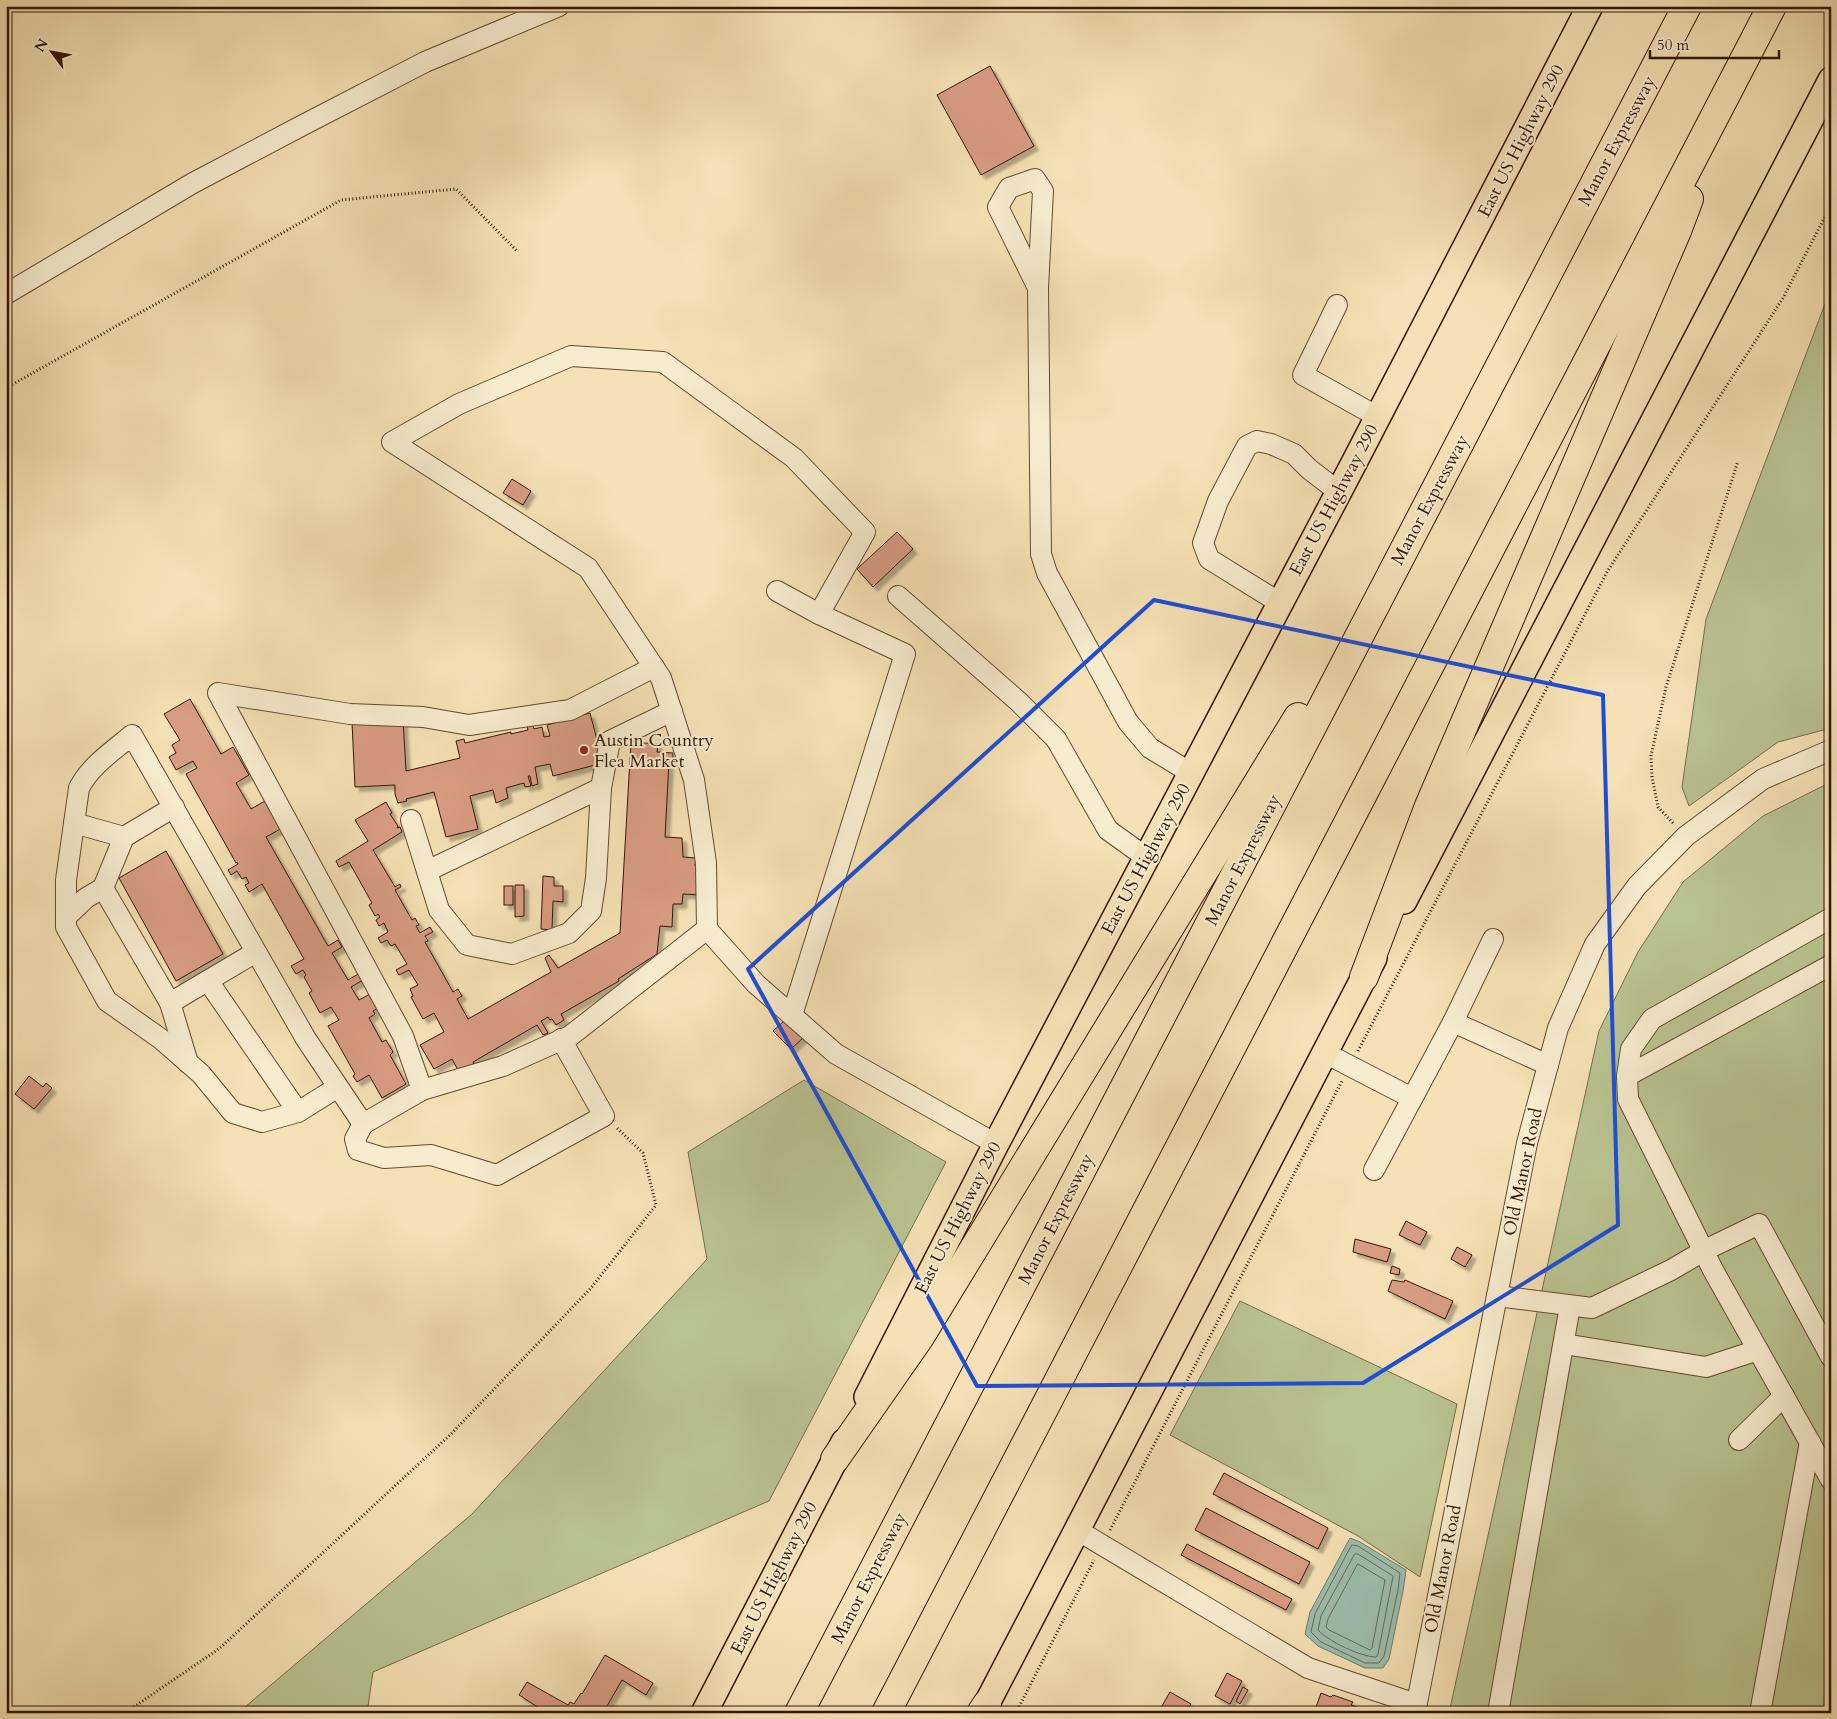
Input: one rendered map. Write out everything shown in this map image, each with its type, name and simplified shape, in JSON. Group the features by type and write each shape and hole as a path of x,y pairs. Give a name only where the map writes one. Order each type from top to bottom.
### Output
{"highway":[{"name":"Manor Expressway","path":"799,1713 1687,6"},
{"path":"886,1713 1772,6"},
{"path":"1364,977 1429,806 1678,231 1720,109"},
{"path":"835,1459 920,1337 1309,700 1361,632"}],"main road":[{"name":"East US Highway 290","path":"704,1713 996,1144 1339,492 1590,6"},
{"path":"983,1710 1831,80"}],"street":[{"path":"6,294 193,183 305,124 425,62 559,6"},
{"path":"1038,288 998,207 1009,188 1035,179 1044,191 1038,288 1041,554 1047,573 1128,722 1150,748 1191,773"},
{"path":"1337,304 1303,375 1378,417"},
{"path":"819,614 865,532 794,458 663,362 572,356 459,404 392,442 588,568 654,667 661,678 694,780 706,863 707,930 756,984 836,1054 996,1144"},
{"path":"1280,603 1210,559 1203,543 1218,501 1247,446 1257,441 1271,444 1294,454 1309,469 1339,492"},
{"path":"777,590 819,614 905,654 792,1015"},
{"path":"898,596 1019,702 1056,738 1108,830 1146,858"},
{"path":"422,1090 403,1036 218,693 350,714 423,718 468,725 570,710 654,667"},
{"path":"411,820 439,910 467,945 512,954 569,933 591,911 596,878 601,788 610,741 672,712"},
{"path":"338,1087 298,1112 262,1122 233,1113 200,1074 161,1039 107,1001 66,927 66,880 79,788 86,775 132,735 306,1039 363,1124"},
{"name":"Old Manor Road","path":"1416,1708 1527,1143 1558,1028 1595,944 1637,886 1686,836 1763,779 1831,750"},
{"path":"427,870 601,788"},
{"path":"66,917 86,898 103,888 124,837 174,808"},
{"path":"74,822 124,837"},
{"path":"103,888 170,1003 188,1063"},
{"path":"1831,918 1652,1020 1630,1048 1627,1076 1628,1099 1714,1270 1831,1480"},
{"path":"560,1039 604,1116 497,1174 430,1155 384,1158 358,1150 355,1139 363,1124 422,1090 502,1066 560,1039 570,1036 707,930"},
{"path":"1374,1170 1453,1022 1493,939"},
{"path":"170,1003 256,952"},
{"path":"1627,1076 1831,964"},
{"path":"208,981 298,1112"},
{"path":"1453,1022 1548,1065"},
{"path":"1325,1053 1412,1098"},
{"path":"1497,1296 1592,1308 1671,1270 1705,1250 1759,1224 1831,1357"},
{"path":"1498,1713 1570,1306"},
{"path":"1564,1344 1706,1367 1758,1350"},
{"path":"1739,1440 1784,1396"},
{"path":"1760,1713 1810,1442"},
{"path":"1077,1530 1308,1668 1416,1708"}],"path":[{"path":"6,388 341,200 456,189 518,252"},
{"path":"1016,1713 1607,572 1783,298 1831,205"},
{"path":"1686,836 1658,807 1652,778 1651,756 1666,687 1738,461"},
{"path":"125,1713 220,1648 451,1434 591,1288 656,1205 643,1154 604,1116"}],"highlighted area":[{"path":"1154,600 1603,695 1618,1225 1363,1383 977,1386 748,969"}],"green space":[{"path":"1831,288 1831,728 1778,742 1689,806 1682,787 1706,619"},
{"path":"1831,782 1831,1713 1449,1713 1599,1031 1638,952 1683,882 1763,816"},
{"path":"804,1080 946,1162 769,1501 373,1672 367,1713 238,1713 472,1514 707,1259 688,1152"},
{"path":"1240,1301 1457,1404 1420,1577 1358,1536 1170,1435"}],"water":[{"path":"1350,1538 1406,1570 1389,1659 1383,1668 1365,1668 1318,1646 1305,1634 1310,1612"}],"building":[{"path":"990,66 1034,146 981,175 937,95"},
{"path":"512,479 531,491 523,505 503,493"},
{"path":"897,532 913,549 873,587 857,569"},
{"path":"190,699 221,754 233,747 249,775 236,783 251,809 265,801 282,828 266,837 328,946 338,940 342,947 332,953 348,980 360,973 363,980 351,987 359,1000 372,993 380,1007 373,1011 375,1014 369,1018 382,1042 386,1040 393,1052 390,1055 406,1084 382,1098 369,1075 357,1082 353,1076 355,1074 328,1026 339,1020 331,1007 320,1013 309,993 312,991 304,977 306,975 303,970 296,974 291,966 304,959 262,884 249,892 245,885 249,883 246,877 242,879 237,871 231,875 228,870 238,864 186,774 197,768 193,761 176,770 169,757 176,753 172,745 180,740 164,714"},
{"path":"590,713 603,763 553,776 550,764 535,767 538,784 532,786 530,776 528,776 531,786 525,787 524,783 506,788 508,798 496,803 493,790 470,796 478,829 446,837 434,792 398,803 395,785 355,787 352,722 403,720 406,771 460,758 456,741 464,739 465,743 511,732 511,734 528,730 527,725 532,724 534,729 542,727 544,737 550,736 547,725"},
{"path":"631,742 658,744 657,752 673,753 673,761 669,761 665,837 682,838 683,857 696,858 695,866 703,866 701,895 683,894 682,904 673,904 672,927 660,926 657,954 618,979 619,981 561,1014 564,1020 556,1025 548,1017 541,1021 548,1033 543,1035 537,1025 473,1062 474,1065 466,1070 464,1067 458,1070 452,1059 434,1069 420,1045 444,1032 434,1013 423,1019 411,997 413,996 410,989 418,985 409,970 399,975 396,970 407,964 395,944 391,946 387,940 381,943 378,938 388,932 384,923 379,926 376,920 380,917 378,914 375,916 369,905 372,903 349,862 339,867 336,861 368,841 355,820 386,802 392,813 390,814 398,826 397,828 400,827 402,832 373,850 395,887 400,884 401,887 395,890 412,920 415,918 419,925 416,926 420,933 430,927 433,932 425,936 428,941 425,942 453,992 458,989 462,996 457,999 468,1019 551,972 545,958 549,955 558,968 620,933"},
{"path":"166,851 223,954 176,981 119,878"},
{"path":"543,876 554,877 554,886 563,886 563,902 553,901 552,930 541,929"},
{"path":"515,885 524,885 524,916 515,917"},
{"path":"504,886 513,886 513,905 504,905"},
{"path":"786,1019 804,1037 791,1049 773,1031"},
{"path":"29,1076 43,1087 46,1083 52,1088 34,1109 15,1094"},
{"path":"1406,1221 1427,1232 1420,1245 1399,1235"},
{"path":"1355,1239 1391,1249 1387,1262 1353,1252"},
{"path":"1457,1247 1472,1255 1465,1267 1451,1259"},
{"path":"1392,1266 1400,1269 1399,1275 1390,1273"},
{"path":"1392,1280 1404,1282 1405,1280 1453,1301 1445,1319 1388,1291"},
{"path":"1224,1473 1328,1528 1318,1549 1213,1494"},
{"path":"1206,1508 1310,1562 1299,1584 1195,1530"},
{"path":"1187,1544 1292,1599 1286,1610 1181,1555"},
{"path":"605,1655 653,1683 646,1695 622,1680 603,1713 547,1713 519,1695 527,1682 568,1705 570,1702 574,1704"},
{"path":"1227,1673 1242,1681 1230,1704 1215,1696"},
{"path":"1243,1687 1248,1690 1240,1704 1236,1701"},
{"path":"1170,1692 1191,1704 1185,1713 1158,1713"},
{"path":"1321,1693 1353,1702 1351,1705 1367,1711 1366,1713 1314,1713"}],"place":[{"name":"Austin Country Flea Market","path":"584,750"}]}
